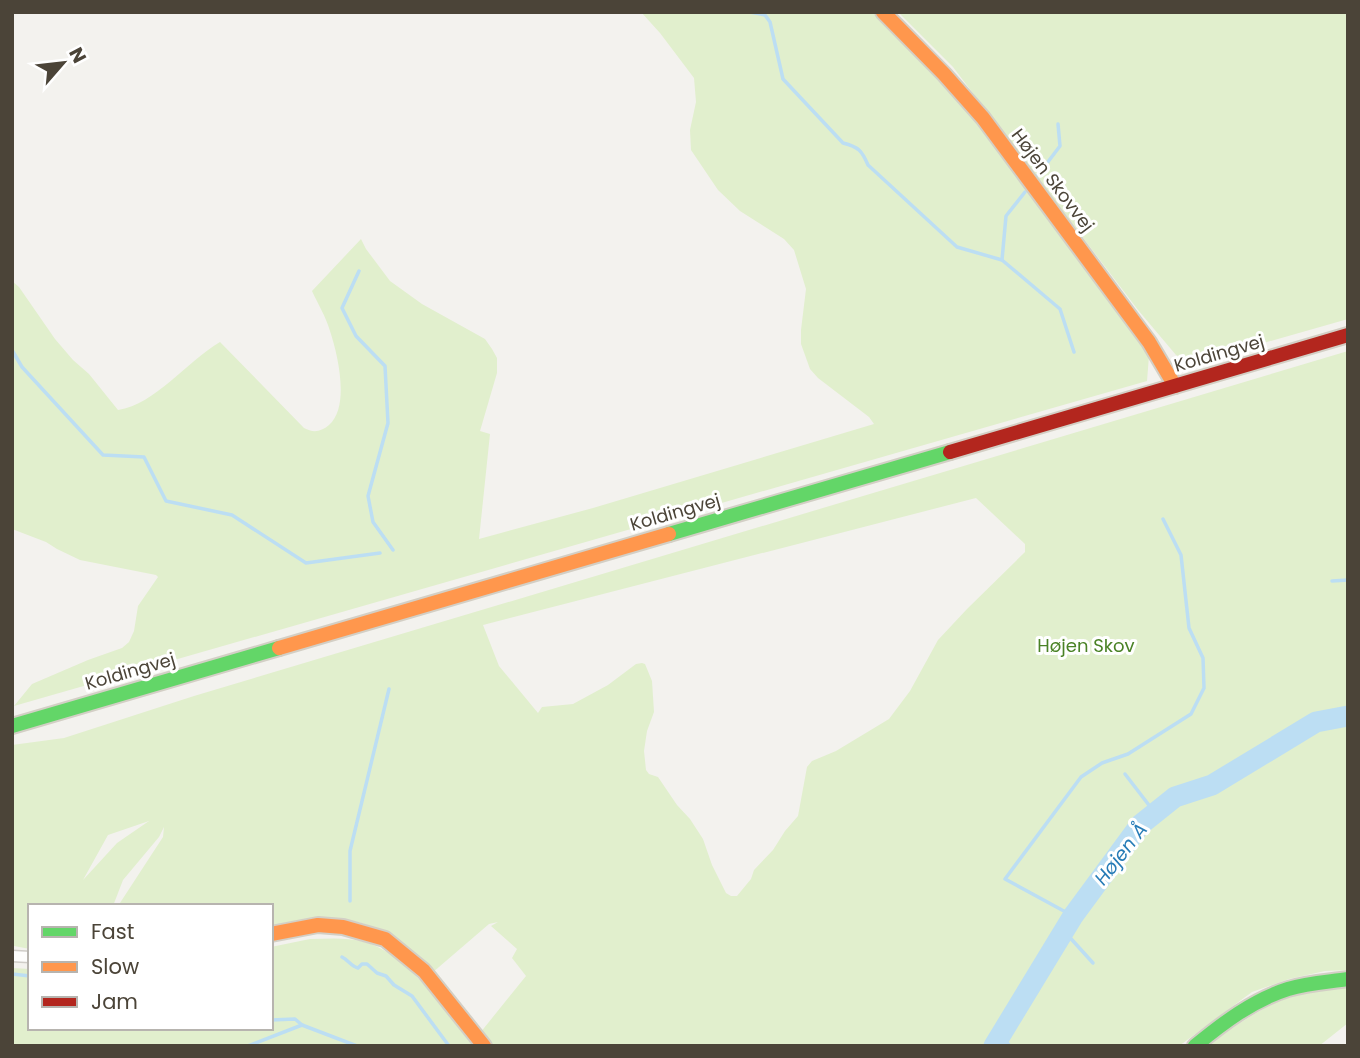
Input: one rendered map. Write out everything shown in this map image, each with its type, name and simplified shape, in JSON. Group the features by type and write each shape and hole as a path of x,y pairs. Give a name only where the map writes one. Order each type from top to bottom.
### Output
{"main road":[{"name":"Højen Skovvej","path":"883,12 983,118 1149,342 1175,386"},
{"name":"Koldingvej","path":"12,726 1348,335"},
{"path":"273,934 318,925 343,927 385,939 424,971 484,1046"},
{"path":"1195,1046 1247,1007 1274,994 1304,985 1348,979"}],"green space":[{"path":"641,12 872,12 943,83 980,127 1149,356 1147,381 14,706 32,684 122,648 129,642 134,631 138,606 158,577 80,560 46,542 12,529 12,281 55,339 89,374 118,410 145,400 220,342 304,428 317,431 329,425 335,417 341,394 336,353 330,331 312,291 361,239 390,281 422,304 485,339 497,358 497,373 480,431 490,434 479,539 593,508 874,424 810,369 801,344 806,289 794,250 784,239 740,211 718,190 691,150 690,130 696,102 694,78"},
{"path":"898,12 1348,12 1348,319 1193,363 1176,355 1138,310 953,67"},
{"name":"Højen Skov","path":"1348,351 1348,970 1325,971 1289,979 1252,992 1179,1046 494,1046 480,1033 526,976 512,958 517,949 491,926 498,922 489,924 432,973 413,952 394,937 361,923 327,918 273,926 273,904 119,904 163,837 164,827 159,837 123,880 114,904 28,904 28,949 14,946 12,949 12,745 64,738 194,696","holes":["976,498 1025,544 1025,552 938,640 910,691 889,719 836,751 812,761 807,767 798,816 754,870 751,879 737,896 726,893 703,839 690,819 658,777 646,770 644,751 654,712 652,681 645,664 636,664 608,685 573,704 542,707 538,713 499,666 483,625","149,821 117,843 83,880 108,835"]},
{"path":"310,939 337,939 357,940 381,948 425,985 473,1046 12,1046 12,968 28,969 28,1030 273,1030 273,947"},
{"path":"1348,987 1348,1023 1319,1046 1209,1046 1248,1018 1281,1000 1310,992"}],"waterway":[{"path":"750,12 765,15 770,22 783,79 843,143 859,150 868,165 957,247 1002,260 1060,309 1074,352"},
{"path":"1038,175 1060,146 1058,124"},
{"path":"1002,260 1006,216 1025,192"},
{"path":"359,271 342,308 356,336 385,366 388,423 368,496 373,522 393,550"},
{"path":"12,350 22,367 103,455 144,457 166,501 232,515 306,563 380,553"},
{"path":"1073,916 1005,879 1081,777 1102,763 1128,754 1191,714 1204,688 1203,658 1189,628 1181,555 1163,519"},
{"path":"1332,581 1348,580"},
{"path":"350,901 350,851 389,689"},
{"name":"Højen Å","path":"994,1046 1073,916 1140,825 1175,797 1212,785 1316,722 1348,716"},
{"path":"1125,774 1155,813"},
{"path":"1064,931 1093,963"},
{"path":"342,957 358,968 367,964 412,996 449,1046"},
{"path":"12,974 28,976"},
{"path":"273,1020 295,1019 302,1025 357,1046"},
{"path":"248,1046 302,1025"},
{"path":"1001,1035 1010,1046"}],"traffic: fast":[{"path":"669,534 950,452"},
{"path":"12,726 279,648"},
{"path":"1195,1046 1239,1013 1263,999 1303,985 1348,979"}],"traffic: slow":[{"path":"883,12 983,118 1149,342 1175,386"},
{"path":"279,648 669,534"},
{"path":"273,934 318,925 343,927 385,939 424,971 484,1046"}],"traffic: jam":[{"path":"950,452 1348,335"}]}
